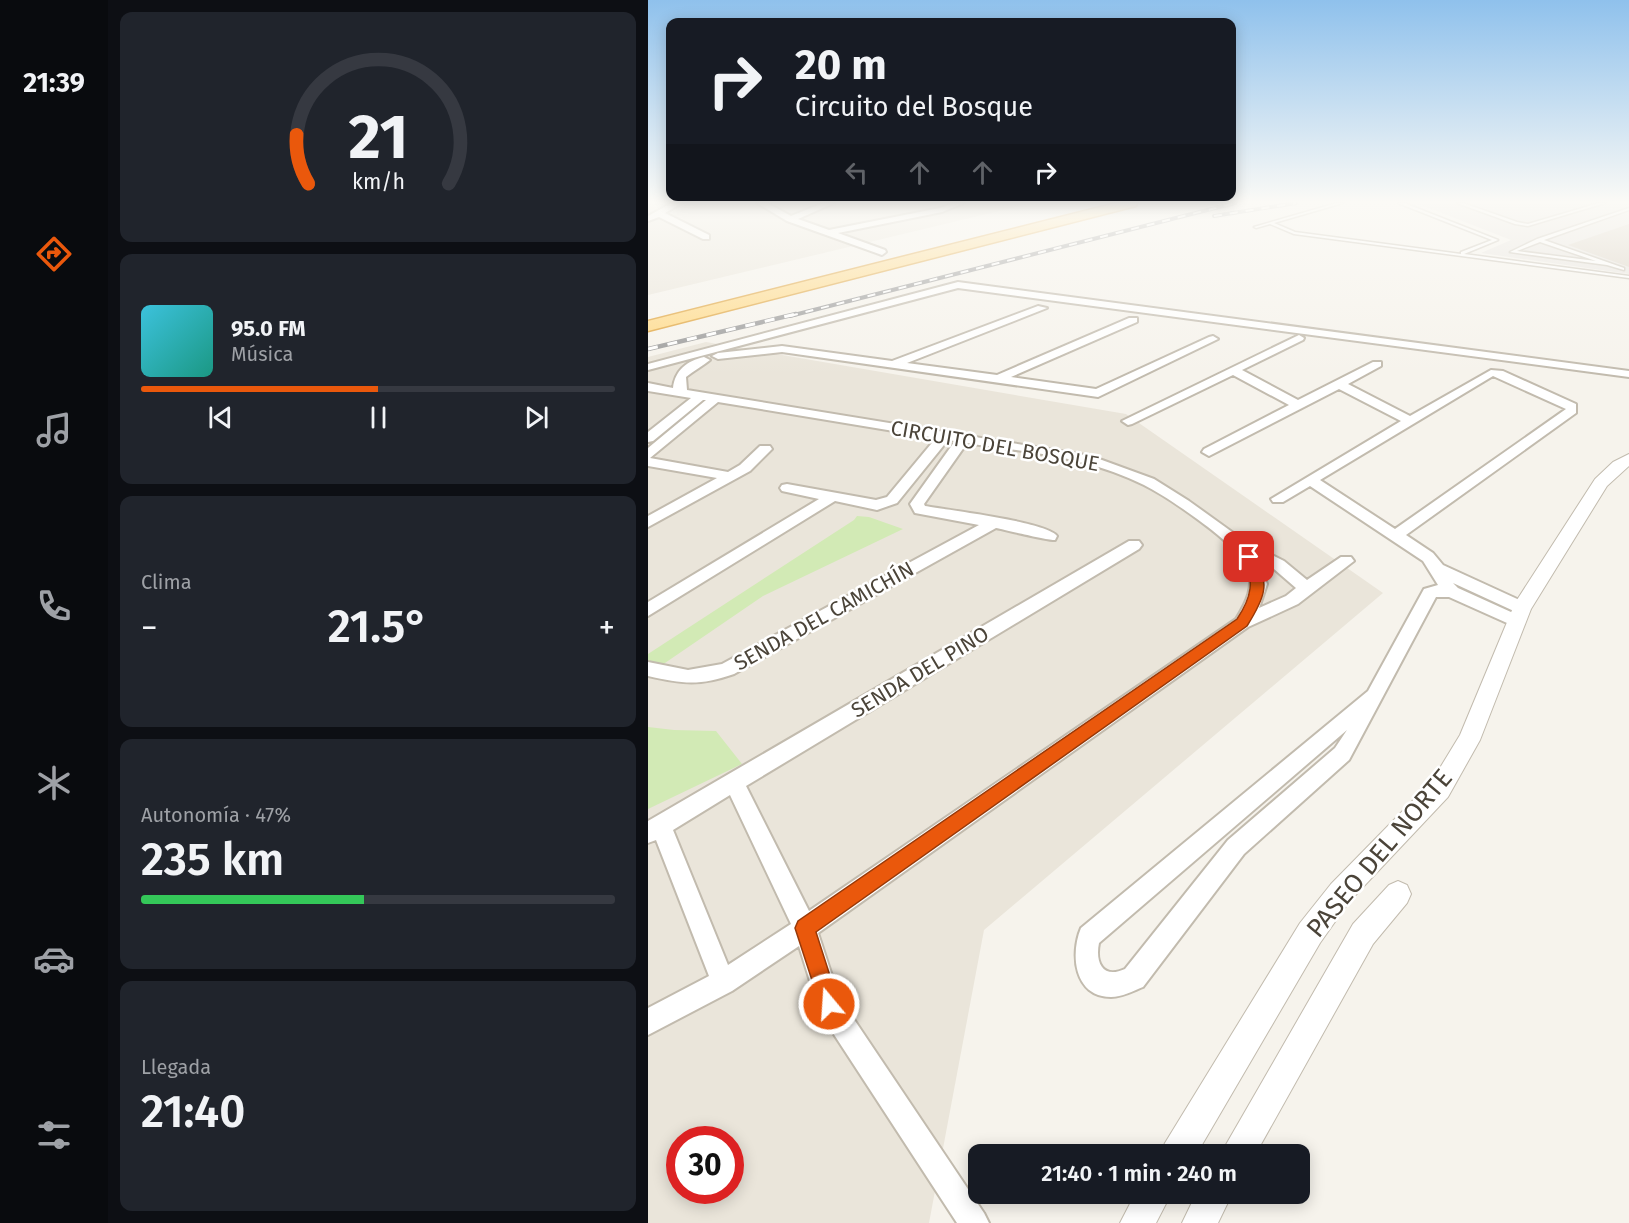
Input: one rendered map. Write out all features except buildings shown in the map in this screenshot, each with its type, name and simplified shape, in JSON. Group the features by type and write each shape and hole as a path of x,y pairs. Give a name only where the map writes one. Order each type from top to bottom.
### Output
{"highway":[{"path":"739,287 827,260"},
{"path":"648,326 905,260"},
{"path":"648,332 823,282"}],"street":[{"path":"648,367 952,285 1629,374"},
{"path":"648,375 718,356 778,345 975,287"},
{"path":"891,366 1042,308"},
{"path":"995,380 1132,320"},
{"path":"1128,421 1299,338"},
{"path":"778,345 891,366 1098,393 1213,339"},
{"path":"683,393 679,388 680,376 694,364 704,360"},
{"path":"1209,452 1377,364"},
{"path":"1233,370 1298,405"},
{"path":"1278,499 1495,372 1572,407 1396,535"},
{"path":"1339,384 1410,421"},
{"name":"CIRCUITO DEL BOSQUE","path":"648,388 1086,459 1149,482 1184,504 1242,547 1255,567 1258,584 1254,603 1242,622 805,928 723,982 648,1022"},
{"path":"648,438 700,396"},
{"path":"648,455 715,399"},
{"path":"787,488 877,505 892,500 945,436"},
{"path":"963,439 917,504 920,510 1034,530 1050,536"},
{"path":"648,522 745,468 765,449"},
{"name":"PASEO DEL NORTE","path":"1184,1144 1310,933 1340,893 1440,789 1469,740 1519,615 1601,483 1619,465 1629,459"},
{"path":"648,462 730,476"},
{"path":"1310,480 1428,557 1440,570 1519,615"},
{"path":"648,610 832,497"},
{"name":"SENDA DEL CAMICHÍN","path":"648,669 682,677 705,677 728,669 992,524"},
{"name":"SENDA DEL PINO","path":"723,982 654,830 1134,545"},
{"path":"1242,547 1279,565 1307,588"},
{"path":"1242,622 1292,600 1346,561"},
{"path":"1440,570 1447,587 1452,592"},
{"path":"1373,697 1089,936 1084,951 1085,966 1094,979 1107,986 1121,986 1134,978 1236,848 1342,754 1357,733 1373,697 1430,593 1441,590 1452,592 1519,615"},
{"path":"734,783 805,928 829,1004 974,1223"},
{"name":"PASEO DEL NORTE","path":"1243,1144 1363,934 1398,894"},
{"path":"1137,1223 1148,1204"},
{"path":"1199,1223 1209,1204"}],"lane":[{"path":"1505,260 1629,277"},
{"path":"1575,260 1606,264"},
{"path":"1595,260 1622,269"}],"shaded area":[{"path":"648,260 794,260 648,295"},
{"path":"1531,260 1629,260 1629,274"},
{"path":"706,342 1126,414 1383,593 984,930 929,1223 648,1223 648,357"}],"green space":[{"path":"857,516 869,517 903,529 763,596 662,665 648,663 648,654"},
{"path":"648,727 716,731 742,764 648,809"}],"railway":[{"path":"790,316 1010,260"},
{"path":"648,349 796,314"}],"route":[{"path":"829,1004 805,928 1242,622 1254,603 1258,584 1255,567 1249,557"}]}
